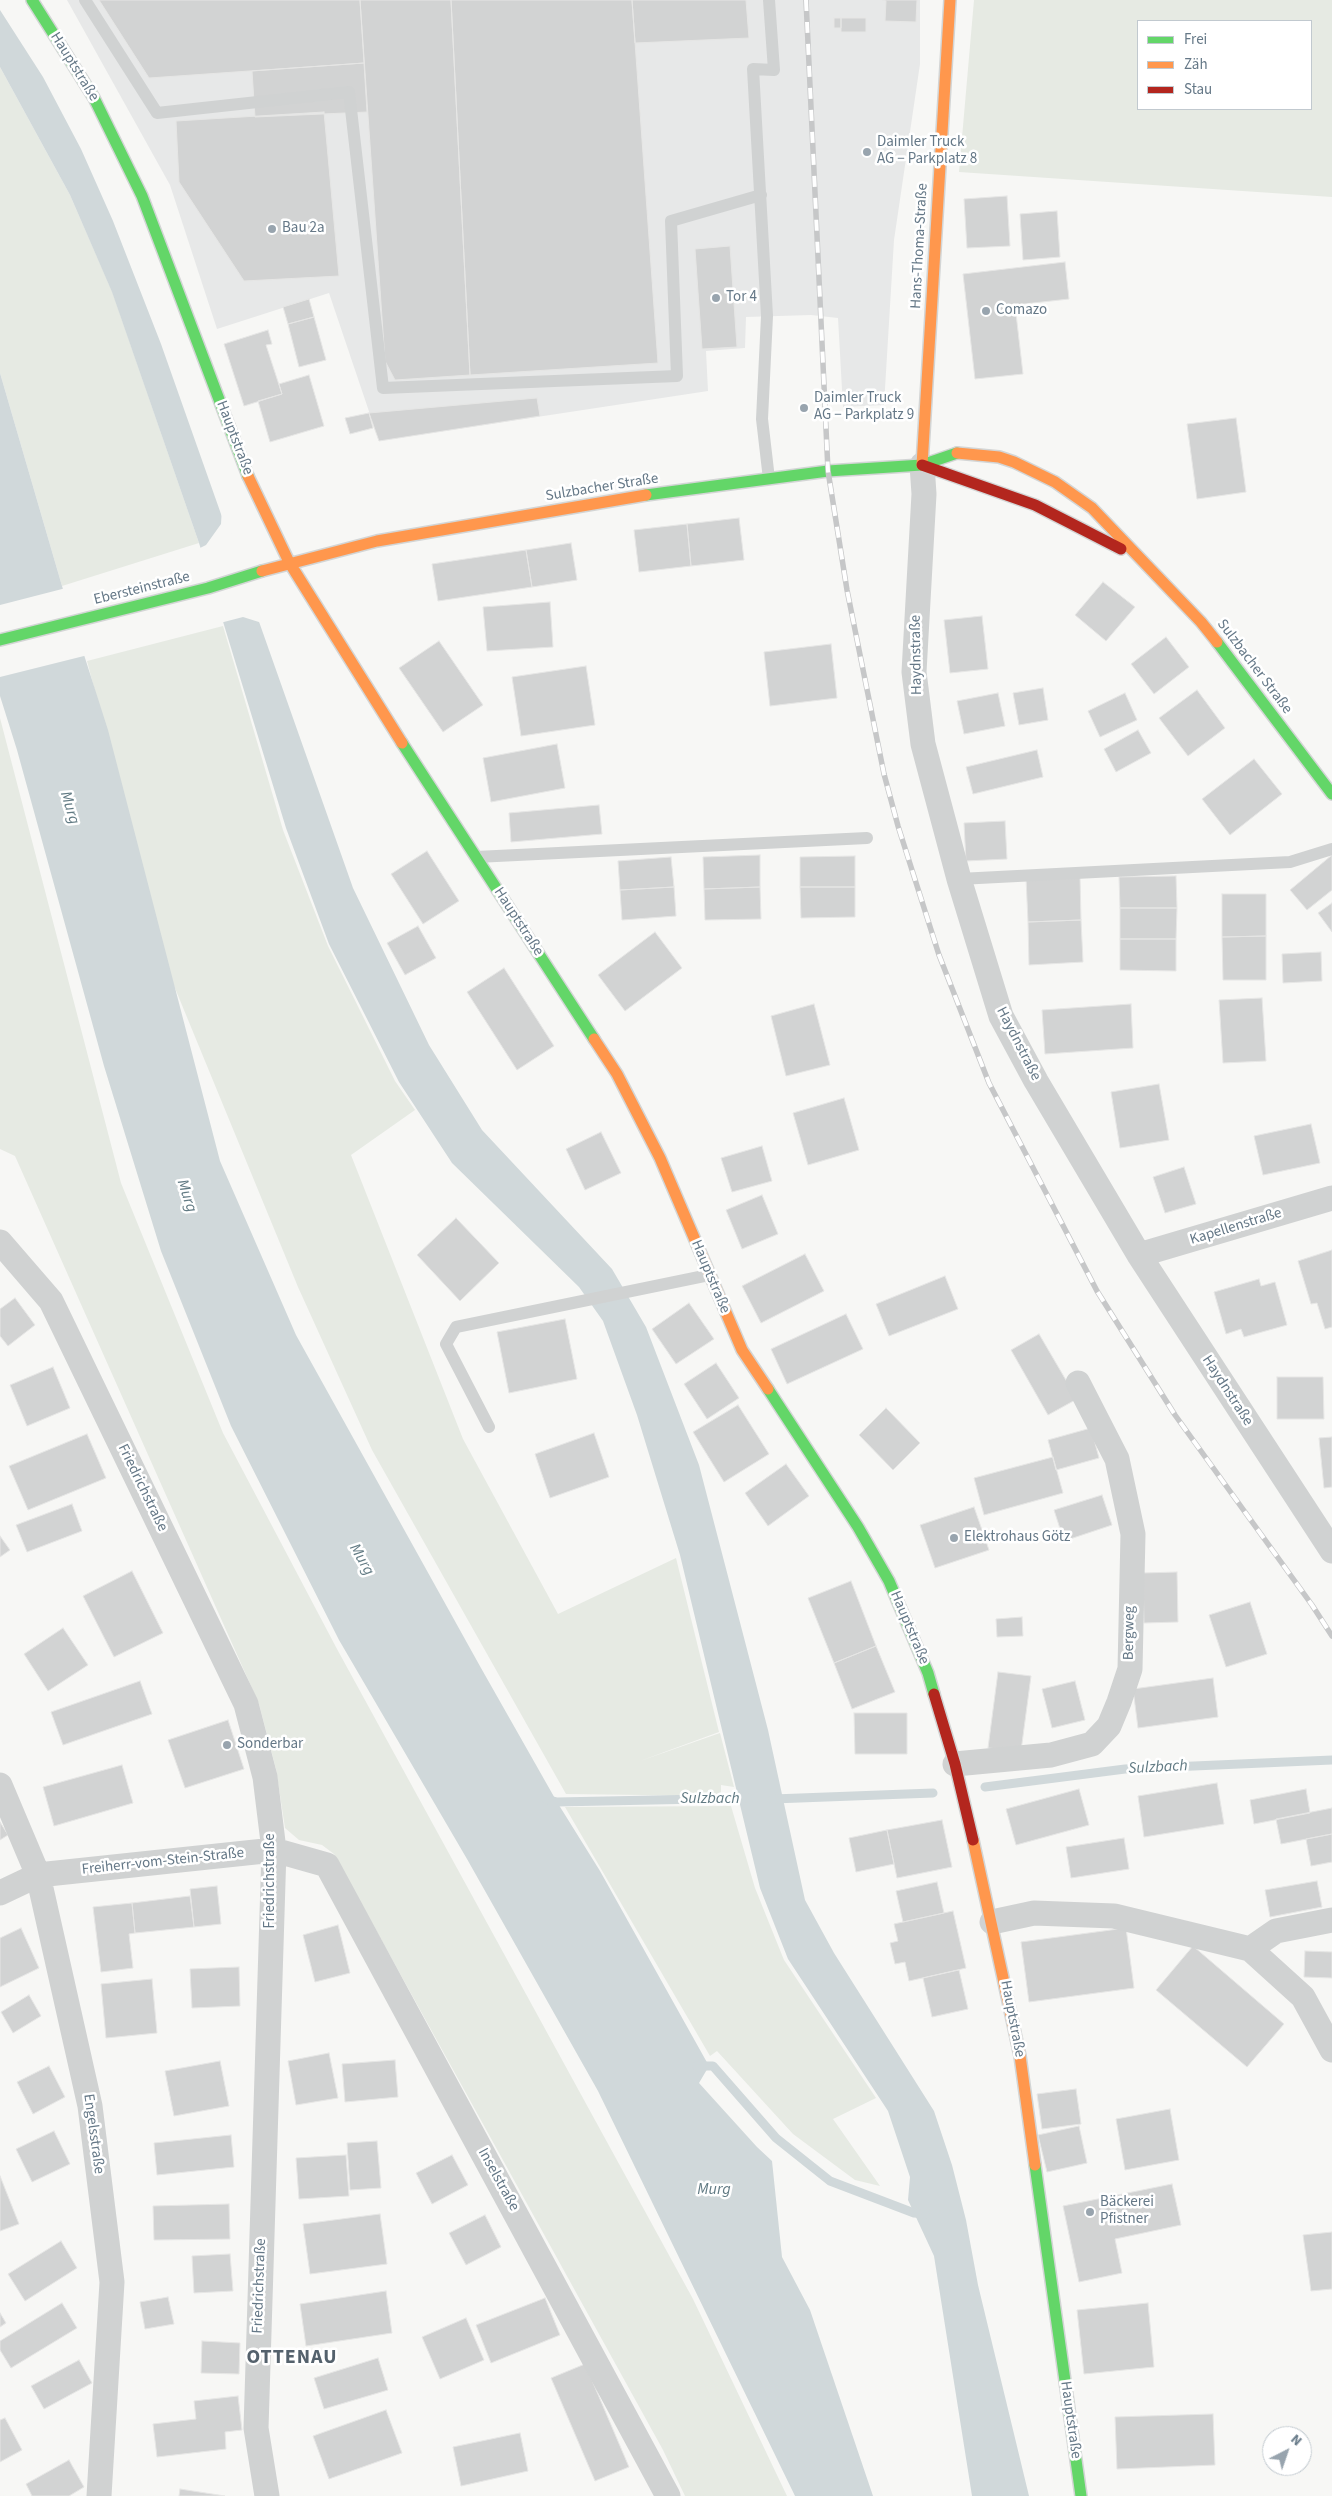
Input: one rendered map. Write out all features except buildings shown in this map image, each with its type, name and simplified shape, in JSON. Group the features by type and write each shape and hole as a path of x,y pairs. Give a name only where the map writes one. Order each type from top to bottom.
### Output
{"street":[{"name":"Hauptstraße","path":"32,0 94,98 142,196 242,462 290,562 358,675 617,1074 660,1158 742,1350 858,1527 889,1582 928,1673 955,1764 992,1922 1020,2056 1081,2496"},
{"name":"Hans-Thoma-Straße","path":"922,465 950,0"},
{"name":"Sulzbacher Straße","path":"290,562 376,541 642,496 828,471 922,465 959,452 999,457 1014,462 1055,482 1092,508 1201,622 1332,794"},
{"name":"Sulzbacher Straße","path":"922,465 1035,505 1146,563"},
{"name":"Haydnstraße","path":"922,465 924,494 914,672 923,744 959,880 1001,1016 1036,1081 1139,1256 1332,1551"},
{"name":"Ebersteinstraße","path":"0,640 208,588 290,562"},
{"name":"Kapellenstraße","path":"1139,1256 1332,1198"},
{"name":"Friedrichstraße","path":"0,1242 51,1301 246,1704 265,1777 274,1850 256,2428 268,2496"},
{"name":"Bergweg","path":"955,1764 1051,1755 1092,1744 1110,1726 1130,1669 1133,1534 1117,1459 1078,1383"},
{"name":"Engelsstraße","path":"0,1785 38,1875 90,2106 112,2282 99,2496"},
{"name":"Freiherr-vom-Stein-Straße","path":"0,1893 38,1875 274,1850 327,1865"},
{"name":"Inselstraße","path":"327,1865 649,2457 668,2496"},
{"path":"992,1922 1034,1913 1114,1916 1250,1949 1303,1996 1332,2050"},
{"path":"1250,1949 1276,1931 1332,1920"}],"lane":[{"path":"85,0 157,113 350,92 383,388 677,376 671,221 761,195"},
{"path":"769,0 774,70 753,69 767,316 762,419 769,479"},
{"path":"476,857 867,838"},
{"path":"959,880 1290,862 1332,849"},
{"path":"489,1427 446,1344 456,1328 709,1275"}],"shaded area":[{"path":"67,0 920,0 920,64 894,240 884,405 843,407 838,318 811,315 746,317 745,348 706,351 708,391 379,441 329,293 217,329 170,185"},
{"path":"974,0 1332,0 1332,197 959,172"},
{"path":"0,67 70,195 112,291 199,543 62,586 0,373"},
{"path":"223,626 283,830 328,946 395,1081 415,1110 351,1155 463,1439 558,1614 676,1558 719,1732 640,1761 720,1733 734,1787 721,1785 721,1796 566,1794 372,1450 298,1287 170,976 87,661"},
{"path":"0,718 121,1183 223,1433 337,1649 693,2299 787,2496 685,2496 663,2450 334,1854 322,1845 299,1840 285,1828 276,1769 259,1704 15,1156 0,1149"},
{"path":"731,1806 755,1888 784,1960 876,2098 833,2119 880,2186 855,2180 793,2134 717,2051 710,2056 565,1807"}],"water":[{"path":"0,10 43,77 81,149 113,221 161,344 353,888 429,1045 482,1130 612,1269 646,1327 699,1465 768,1730 805,1900 834,1953 934,2111 952,2165 966,2220 978,2285 1029,2496 972,2496 934,2256 908,2200 910,2177 888,2111 788,1959 760,1888 680,1555 637,1415 603,1321 579,1287 452,1163 399,1082 329,944 286,828 199,543 112,292 70,195 0,67"},
{"name":"Murg","path":"0,373 62,586 108,730 220,1161 296,1335 481,1668 557,1802 600,1871 709,2066 699,2083 772,2161 782,2257 810,2310 873,2496 795,2496 598,2091 467,1859 339,1640 231,1426 161,1251 104,1066 17,750 0,696"}],"pier":[{"path":"222,507 262,623 243,617 220,623 198,549 206,545 221,524"},
{"path":"66,588 88,655 0,677 0,605"}],"waterway":[{"name":"Sulzbach","path":"985,1787 1125,1769 1332,1760"},
{"name":"Sulzbach","path":"773,1799 933,1793"},
{"name":"Sulzbach","path":"546,1799 557,1802 750,1798"},
{"path":"697,2066 713,2066 776,2138 830,2181 914,2213 925,2214"}],"railway":[{"path":"806,0 828,471 847,590 884,774 898,826 939,955 989,1083 1097,1291 1175,1415 1312,1605 1332,1636"}],"traffic: fast":[{"path":"32,0 94,98 142,196 248,476"},
{"path":"646,495 828,471 922,465 957,453"},
{"path":"0,640 208,588 262,571"},
{"path":"1217,642 1332,794"},
{"path":"402,743 594,1039"},
{"path":"768,1389 858,1527 889,1581 928,1673 934,1694"},
{"path":"1035,2165 1081,2496"}],"traffic: slow":[{"path":"922,465 950,0"},
{"path":"957,453 999,457 1014,462 1055,482 1092,508 1201,622 1217,642"},
{"path":"248,476 289,562 402,743"},
{"path":"262,571 377,541 646,495"},
{"path":"594,1039 617,1074 660,1158 742,1350 768,1389"},
{"path":"973,1840 1020,2056 1035,2165"}],"traffic: jam":[{"path":"922,465 1035,505 1121,549"},
{"path":"934,1694 955,1764 973,1840"}],"place":[{"name":"Daimler Truck AG − Parkplatz 8","path":"867,152"},
{"name":"Bau 2a","path":"272,229"},
{"name":"Tor 4","path":"716,298"},
{"name":"Comazo","path":"986,311"},
{"name":"Daimler Truck AG − Parkplatz 9","path":"804,408"},
{"name":"Elektrohaus Götz","path":"954,1538"},
{"name":"Sonderbar","path":"227,1745"},
{"name":"Bäckerei Pfistner","path":"1090,2212"}],"district":[{"name":"OTTENAU","path":"292,2359"}]}
